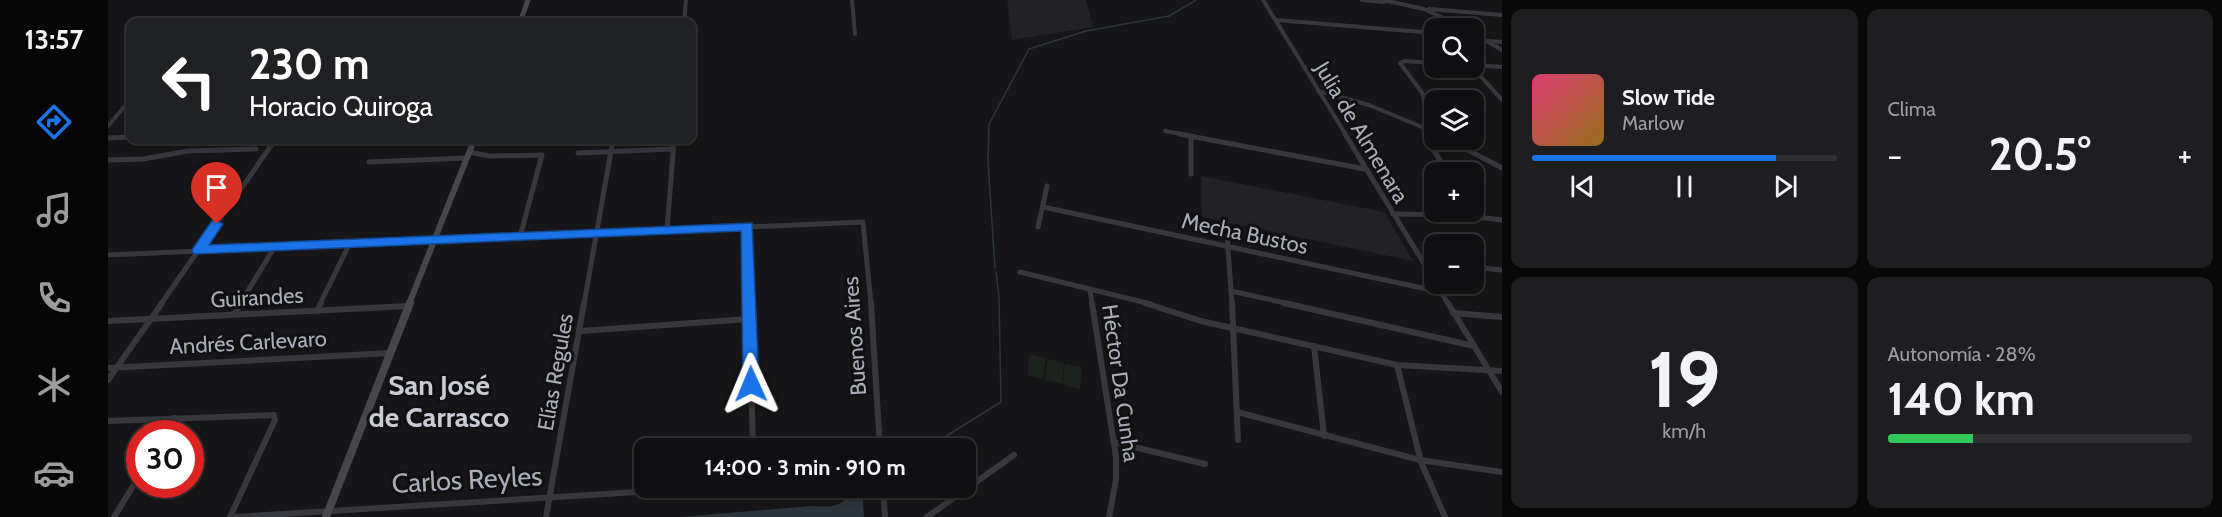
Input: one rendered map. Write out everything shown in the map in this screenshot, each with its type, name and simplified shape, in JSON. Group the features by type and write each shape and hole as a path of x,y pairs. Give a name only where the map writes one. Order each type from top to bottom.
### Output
{"street":[{"path":"521,18 528,0"},
{"path":"684,18 686,0"},
{"path":"852,0 855,34"},
{"name":"Julia de Almenara","path":"1263,0 1424,263"},
{"path":"1362,0 1392,2"},
{"path":"1383,0 1425,9 1502,15"},
{"path":"1425,9 1444,18"},
{"path":"1276,20 1424,32"},
{"path":"1486,40 1502,42"},
{"path":"1486,40 1502,50"},
{"path":"1424,62 1402,61 1401,65 1424,98"},
{"path":"1484,66 1502,67"},
{"path":"1483,78 1502,100"},
{"path":"1318,91 1360,102 1424,127"},
{"path":"108,126 126,105"},
{"path":"1165,131 1365,169"},
{"path":"1191,136 1191,174"},
{"path":"108,138 126,137"},
{"path":"108,380 272,144"},
{"path":"328,513 472,144"},
{"name":"Elías Regules","path":"546,517 581,331 612,144"},
{"path":"667,230 674,144"},
{"path":"578,153 673,148"},
{"path":"108,160 143,159 188,152 256,149"},
{"path":"1468,150 1502,168"},
{"path":"369,162 468,155 542,155 520,237"},
{"path":"1038,227 1047,186"},
{"name":"Mecha Bustos","path":"1043,207 1424,288"},
{"path":"1393,214 1424,215"},
{"path":"1484,218 1502,220"},
{"name":"Buenos Aires","path":"747,226 863,222 873,319 879,438"},
{"path":"1226,222 1238,440"},
{"path":"108,255 747,226 753,438"},
{"path":"317,310 349,245"},
{"path":"234,314 274,248"},
{"path":"1484,268 1502,270"},
{"path":"1020,272 1163,308 1201,321 1397,365 1502,371"},
{"name":"Héctor Da Cunha","path":"1090,290 1116,457 1116,480 1109,517"},
{"path":"1231,291 1474,346"},
{"name":"Julia de Almenara","path":"1442,294 1502,392"},
{"name":"Guirandes","path":"108,321 409,306"},
{"path":"1453,313 1502,317"},
{"path":"581,331 749,319"},
{"path":"1314,346 1324,436"},
{"name":"Andrés Carlevaro","path":"108,368 391,353"},
{"path":"1397,365 1420,460 1435,500 1445,517"},
{"path":"1236,412 1420,460 1502,472"},
{"path":"108,421 274,415 275,420 232,517"},
{"path":"1113,441 1205,464"},
{"path":"927,517 1014,455"},
{"name":"Carlos Reyles","path":"232,517 328,513 634,492"},
{"path":"114,517 126,498"},
{"path":"884,498 885,517"}],"shaded area":[{"path":"1007,0 1086,0 1093,27 1012,40"},
{"path":"1201,176 1384,212 1413,261 1202,217"},
{"path":"1030,354 1046,358 1043,379 1027,375"},
{"path":"1048,359 1064,363 1062,384 1045,380"},
{"path":"1065,364 1082,367 1080,389 1063,385"},
{"path":"847,498 864,498 864,517 680,517 829,506"}],"waterway":[{"path":"995,268 988,161 989,124 1029,49 1086,31 1169,16 1196,0"},
{"path":"943,438 1001,402 999,297 996,272"}],"district":[{"name":"San José de Carrasco","path":"439,401"}],"route":[{"path":"217,224 198,251 747,226 751,384"}]}
